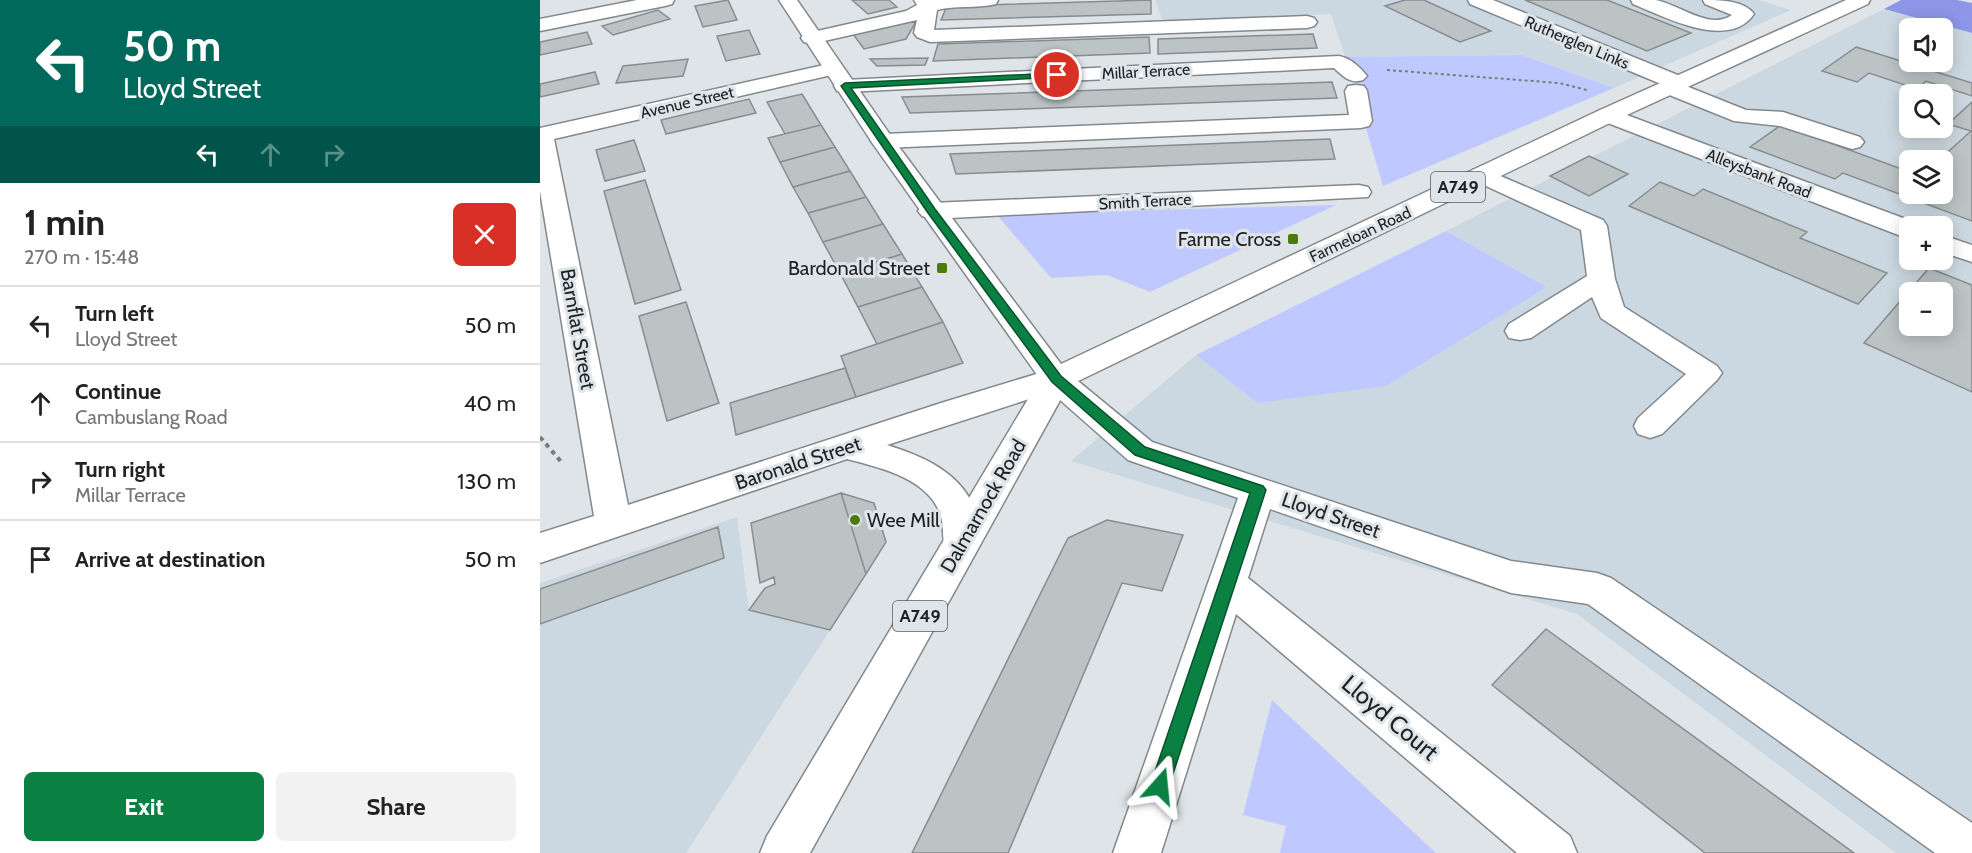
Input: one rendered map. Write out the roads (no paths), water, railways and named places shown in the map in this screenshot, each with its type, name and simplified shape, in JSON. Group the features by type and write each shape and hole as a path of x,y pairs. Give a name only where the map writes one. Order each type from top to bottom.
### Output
{"street":[{"path":"540,25 665,0"},
{"name":"Lloyd Street","path":"788,0 811,38 932,211 1056,379 1140,451 1511,577 1597,589 1972,851"},
{"path":"811,38 912,15 926,4 988,0"},
{"name":"Rutherglen Links","path":"1477,0 1742,116 1783,119 1852,142"},
{"path":"1640,0 1702,24 1714,26 1725,25 1743,18 1745,14 1712,0"},
{"name":"Farmeloan Road","path":"1056,379 1635,102 1861,0"},
{"path":"926,4 924,33 930,36 1308,22"},
{"name":"Millar Terrace","path":"839,78 1339,62 1356,83 1361,121 883,141"},
{"name":"Avenue Street","path":"541,134 839,78"},
{"name":"Alleysbank Road","path":"1608,115 1899,226"},
{"name":"Barnflat Street","path":"541,134 614,524"},
{"path":"1482,176 1594,226 1601,279 1611,312 1706,373 1650,426"},
{"name":"Smith Terrace","path":"932,211 1359,192"},
{"path":"1953,247 1972,254"},
{"path":"1520,331 1601,279"},
{"name":"Baronald Street","path":"540,548 1056,379"},
{"name":"Dalmarnock Road","path":"784,853 1056,379"},
{"path":"848,447 912,466 942,488 955,505 961,523 961,546"},
{"path":"1137,853 1258,490"},
{"name":"Lloyd Court","path":"1227,584 1553,853"}],"place":[{"name":"Farme Cross","path":"1293,239"},
{"name":"Bardonald Street","path":"942,268"},
{"name":"Wee Mill","path":"855,520"}]}
